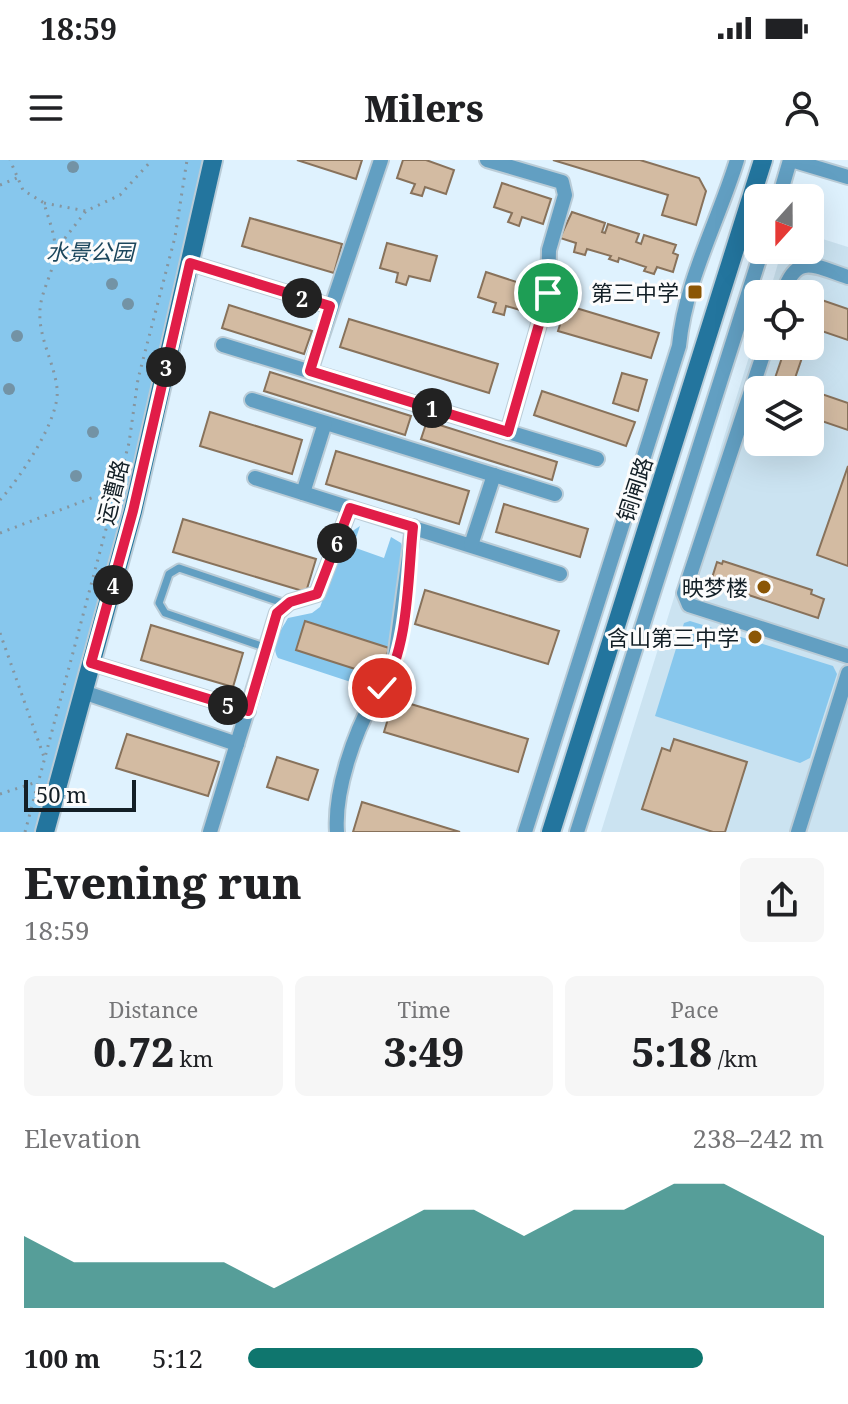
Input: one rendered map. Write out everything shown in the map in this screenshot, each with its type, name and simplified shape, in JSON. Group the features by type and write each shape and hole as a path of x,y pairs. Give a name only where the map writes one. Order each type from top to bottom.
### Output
{"main road":[{"name":"运漕路","path":"45,832 133,511 213,160"},
{"name":"铜闸路","path":"551,832 763,160"}],"street":[{"path":"310,371 381,160"},
{"path":"525,832 679,346 682,312 722,209 737,160"},
{"path":"783,184 791,160 848,177"},
{"path":"495,161 562,182 565,195 549,250 546,305 508,432"},
{"path":"190,263 330,306"},
{"path":"577,832 758,264"},
{"path":"787,280 796,267 808,265 848,277"},
{"path":"223,345 597,459"},
{"path":"761,360 684,593 689,605 848,656"},
{"path":"252,400 555,494"},
{"path":"303,493 325,423"},
{"path":"471,545 494,475"},
{"path":"255,478 560,574"},
{"path":"210,832 277,613 286,604 317,594 350,508"},
{"path":"337,832 342,781 373,700 388,679 395,659 403,622 413,527"},
{"path":"91,663 248,711"},
{"path":"798,832 848,673"},
{"path":"83,692 237,744"}],"lane":[{"path":"267,648 165,613 159,603 169,574 179,568 286,604"}],"path":[{"path":"10,160 23,190 44,203 86,211"},
{"path":"0,500 17,481 56,406 57,387 46,351 40,311 55,251 86,211 120,195 152,160"},
{"path":"25,832 129,443 138,379 175,237 187,160"},
{"path":"0,185 17,178"},
{"path":"44,203 55,251"},
{"path":"0,533 94,497"},
{"path":"0,633 48,768"},
{"path":"0,794 51,777"}],"shaded area":[{"name":"含山第三中学","path":"824,239 848,247 848,832 601,832 748,360 824,360 824,280 773,280 778,264 824,264"}],"green space":[{"name":"水景公园","path":"0,160 205,160 124,508 36,832 0,832"},
{"path":"360,526 353,547 384,558 391,537 401,543 403,549 389,648 306,621 296,649 380,677 377,685 369,688 278,658 275,648 288,618 312,613 320,607 348,534"},
{"path":"690,621 833,666 837,674 810,758 800,763 655,716 684,623"}],"building":[{"path":"297,160 362,160 356,179"},
{"path":"403,160 426,160 454,170 446,194 425,187 422,196 411,193 415,184 397,178"},
{"path":"553,160 640,160 699,178 706,191 696,225 662,215 668,195"},
{"path":"502,183 551,199 543,224 522,217 519,226 508,222 512,213 494,207"},
{"path":"572,212 605,223 602,232 605,233 608,224 639,234 636,242 641,244 644,235 676,245 673,253 678,255 673,272 657,267 654,274 644,271 646,267 619,258 618,262 609,259 611,256 587,249 585,255 574,252 576,243 560,238"},
{"path":"250,218 342,244 334,273 242,246"},
{"path":"387,243 437,256 430,281 409,276 406,285 396,282 398,273 380,268"},
{"path":"486,272 535,288 527,312 506,306 504,315 493,312 496,303 478,297"},
{"path":"824,301 848,309 848,340 824,332"},
{"path":"229,305 312,331 304,354 222,328"},
{"path":"566,305 659,333 651,358 558,331"},
{"path":"349,319 498,364 489,393 340,347"},
{"path":"781,360 801,360 796,376 776,376"},
{"path":"270,372 411,416 405,435 264,391"},
{"path":"622,373 647,380 638,411 613,403"},
{"path":"542,391 635,422 626,446 534,415"},
{"path":"824,395 848,403 848,430 824,422"},
{"path":"210,412 302,440 292,474 200,446"},
{"path":"427,421 557,462 552,480 421,439"},
{"path":"336,451 469,491 459,524 326,484"},
{"path":"848,466 848,566 817,555"},
{"path":"504,504 588,529 580,557 496,532"},
{"path":"183,519 316,559 306,592 173,552"},
{"name":"映梦楼","path":"723,561 812,590 811,594 824,599 818,618 715,584 717,580 712,578 717,562 722,564"},
{"path":"425,590 559,631 548,664 415,624"},
{"path":"305,621 389,648 380,677 296,650"},
{"path":"151,625 243,653 233,687 141,660"},
{"path":"394,699 528,739 518,772 384,732"},
{"path":"127,734 219,762 208,796 116,768"},
{"path":"674,739 747,762 725,832 713,832 642,809 662,748 670,751"},
{"path":"277,757 318,770 308,800 267,787"},
{"path":"362,802 460,832 353,832"}],"place":[{"name":"第三中学","path":"695,292"},
{"name":"映梦楼","path":"764,587"},
{"name":"含山第三中学","path":"755,637"}],"route":[{"path":"382,688 395,659 403,622 413,527 350,508 317,594 310,599 290,602 277,613 248,711 91,663 133,511 190,263 330,306 310,371 508,432 548,293"}]}
